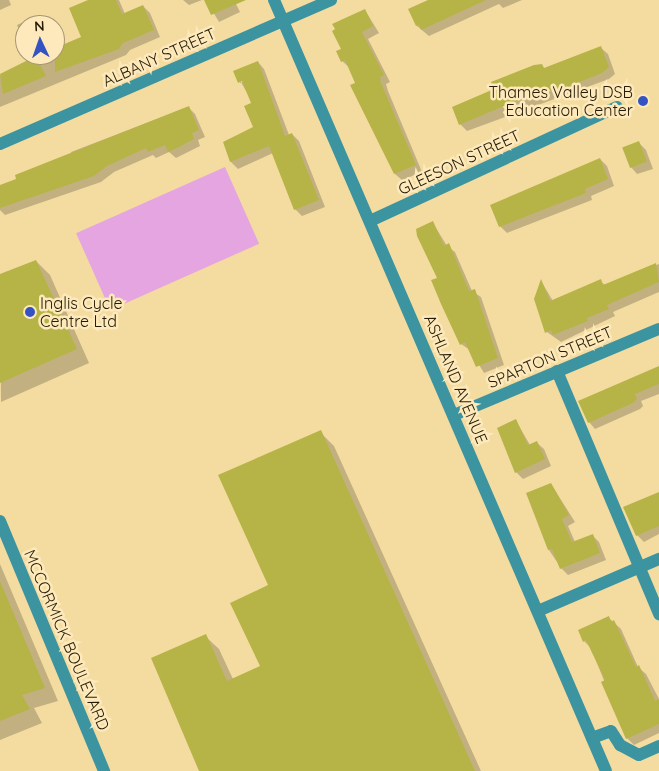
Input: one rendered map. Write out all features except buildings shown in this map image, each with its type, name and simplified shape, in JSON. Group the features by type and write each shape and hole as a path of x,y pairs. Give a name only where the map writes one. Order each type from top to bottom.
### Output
{"street":[{"name":"ASHLAND AVENUE","path":"274,0 606,771"},
{"name":"ALBANY STREET","path":"0,144 331,0"},
{"name":"GLEESON STREET","path":"370,221 617,107"},
{"name":"SPARTON STREET","path":"454,415 659,329"},
{"path":"557,371 638,568 659,614"},
{"name":"MCCORMICK BOULEVARD","path":"0,521 104,771"},
{"path":"538,611 659,559"},
{"path":"592,738 612,731 620,745 639,755 659,746"}],"shaded area":[{"path":"225,167 259,244 110,310 76,233"}],"place":[{"name":"Thames Valley DSB Education Center","path":"643,101"},
{"name":"Inglis Cycle Centre Ltd","path":"30,312"}]}
